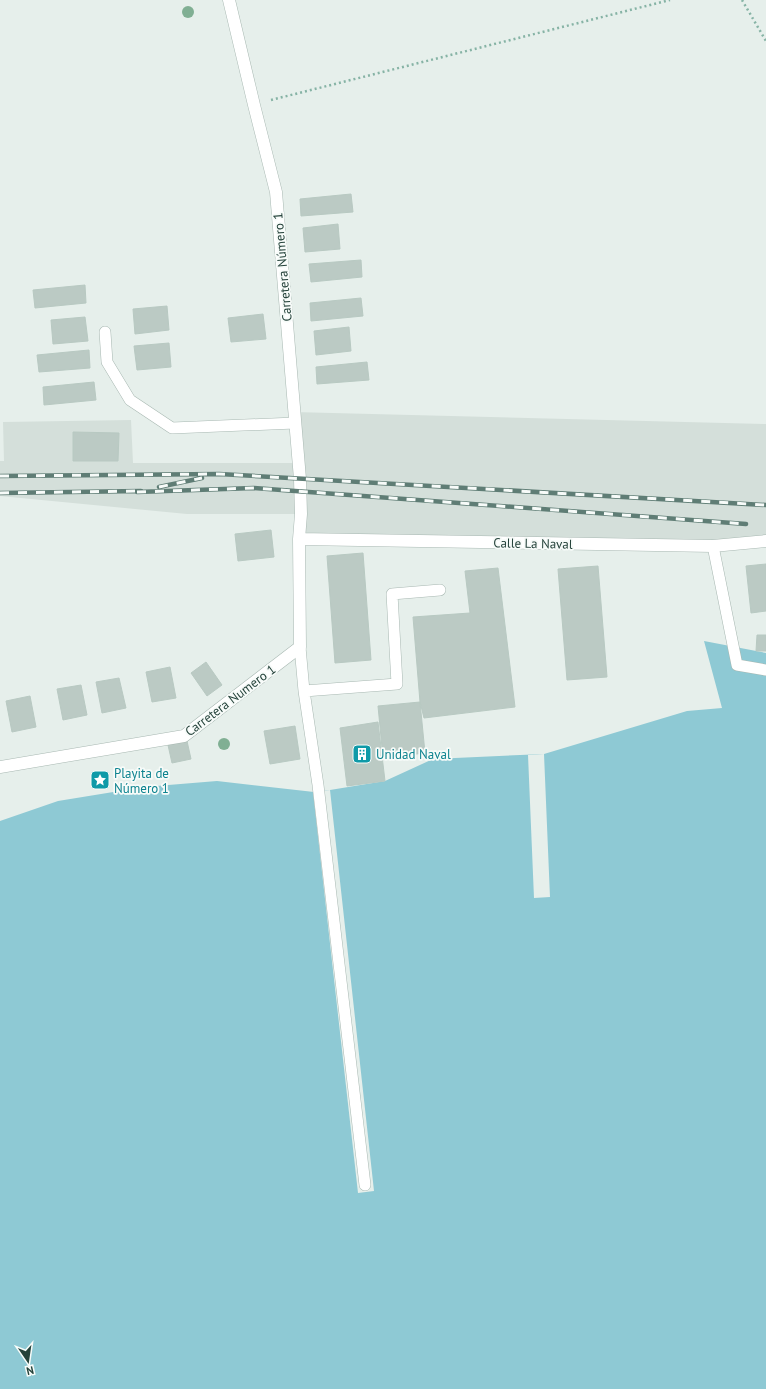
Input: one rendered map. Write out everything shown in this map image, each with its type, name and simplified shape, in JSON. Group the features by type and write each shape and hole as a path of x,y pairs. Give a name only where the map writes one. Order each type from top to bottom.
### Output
{"street":[{"name":"Carretera Número 1","path":"229,0 276,192 295,423 300,499 299,539"},
{"name":"Calle La Naval","path":"299,539 713,546 766,541"},
{"path":"299,539 300,647"},
{"name":"Carretera Numero 1","path":"0,767 184,736 300,647"}],"lane":[{"path":"105,332 108,362 130,400 172,428 295,423"},
{"path":"713,546 737,665 766,670"},
{"path":"304,691 397,684 392,594 440,590"},
{"path":"300,647 304,691 318,785 365,1186"}],"path":[{"path":"254,105 670,0"},
{"path":"742,0 766,42"}],"shaded area":[{"path":"293,412 766,424 766,541 300,536 301,514 187,514 0,496 0,461 4,461 3,422 131,420 133,463 299,463"}],"water":[{"path":"704,641 766,653 766,1389 0,1389 0,821 58,801 144,787 217,781 314,792 385,781 433,759 544,754 687,711 722,708"}],"pier":[{"path":"544,754 550,897 534,898 528,755"},
{"path":"330,790 374,1191 358,1193 313,792"}],"building":[{"path":"351,194 353,212 301,216 300,199"},
{"path":"338,224 340,249 305,252 303,228"},
{"path":"361,260 362,277 311,282 309,264"},
{"path":"85,285 86,303 35,308 33,290"},
{"path":"361,298 363,316 311,321 310,303"},
{"path":"167,306 169,330 135,334 133,309"},
{"path":"263,314 266,339 231,342 228,318"},
{"path":"85,317 88,341 53,344 51,320"},
{"path":"349,327 351,351 316,355 314,331"},
{"path":"169,343 171,367 137,370 134,346"},
{"path":"89,350 90,368 39,372 37,355"},
{"path":"367,362 369,380 317,384 316,367"},
{"path":"94,382 96,400 44,405 43,387"},
{"path":"73,432 119,433 118,461 73,461"},
{"path":"271,530 274,557 238,561 235,534"},
{"path":"363,553 371,660 335,663 327,556"},
{"path":"766,564 766,611 751,613 746,566"},
{"path":"598,566 607,677 567,680 558,569"},
{"path":"498,568 515,707 424,718 420,702 413,617 470,613 465,571"},
{"path":"757,635 766,635 766,651 756,651"},
{"path":"206,662 222,685 207,696 191,673"},
{"path":"170,667 176,698 152,702 146,672"},
{"path":"119,678 126,708 102,713 96,682"},
{"path":"81,685 87,715 63,720 57,689"},
{"path":"30,696 36,727 12,732 6,701"},
{"path":"420,702 425,753 383,758 378,706"},
{"name":"Unidad Naval","path":"378,722 385,781 347,786 340,728"},
{"path":"295,726 300,759 270,764 264,731"},
{"path":"187,741 191,759 172,763 168,745"}],"railway":[{"path":"0,476 219,474 766,505"},
{"path":"159,487 202,478"},
{"path":"137,492 254,488 746,524"},
{"path":"0,493 141,491"}],"place":[{"name":"Unidad Naval","path":"362,754"},
{"name":"Playita de Número 1","path":"100,780"}]}
